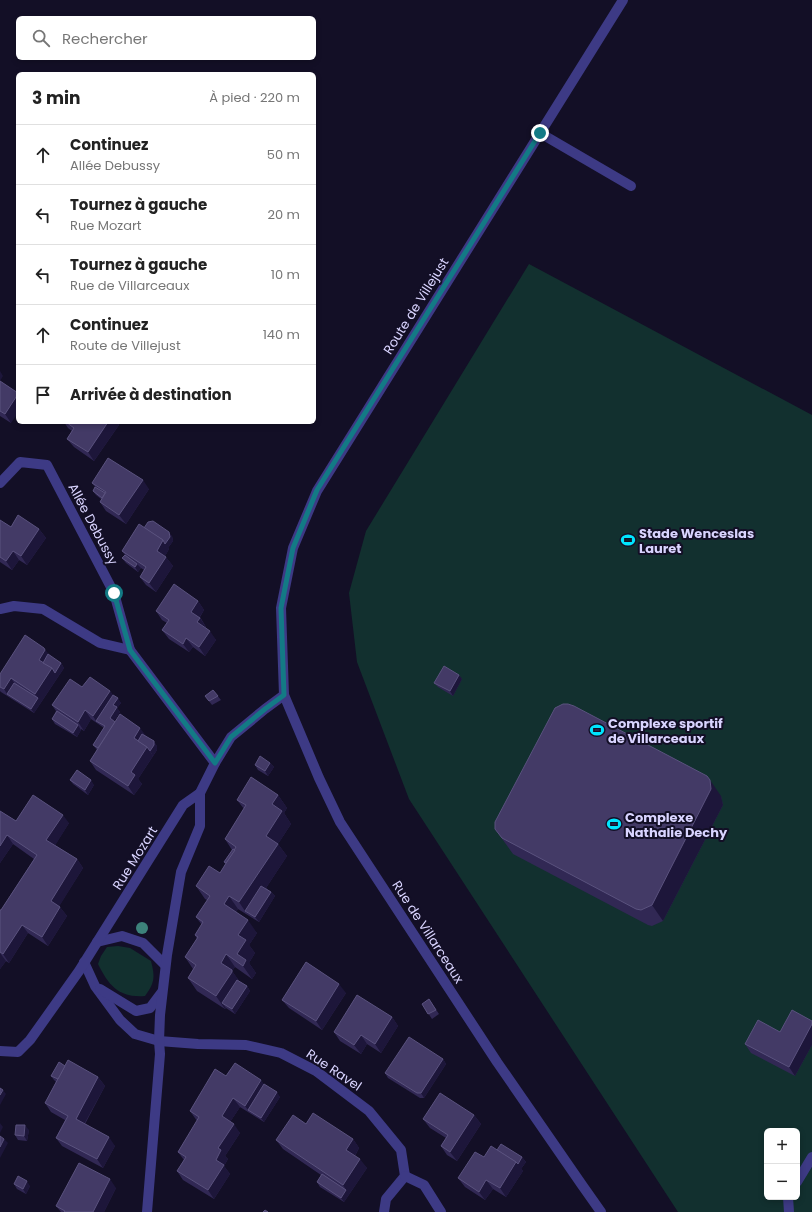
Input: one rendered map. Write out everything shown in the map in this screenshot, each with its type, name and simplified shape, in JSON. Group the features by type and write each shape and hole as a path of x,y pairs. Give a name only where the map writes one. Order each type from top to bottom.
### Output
{"street":[{"name":"Route de Villejust","path":"281,645 281,608 293,548 317,490 623,0"},
{"path":"540,133 631,186"},
{"name":"Allée Debussy","path":"0,483 20,462 47,465 114,593 130,650 215,763"},
{"path":"0,609 14,606 43,609 100,643 130,650"},
{"name":"Rue de Villarceaux","path":"281,645 284,695 318,778 340,822 497,1062 602,1212"},
{"name":"Rue Mozart","path":"147,1212 160,1054 159,1041 165,966 180,872 200,826 200,793 215,763 231,737 284,695"},
{"name":"Rue Mozart","path":"0,1051 18,1052 30,1040 84,962 183,805 200,793"},
{"path":"97,942 122,936 143,944 165,966"},
{"path":"84,962 95,986 120,1020 135,1034 159,1041"},
{"path":"95,986 136,1011 150,1008 163,991"},
{"name":"Rue Ravel","path":"159,1041 198,1044 246,1045 282,1053 316,1071 369,1111 401,1150 405,1176"},
{"path":"800,1177 812,1157"},
{"path":"384,1212 386,1199 405,1176 424,1184 441,1212"},
{"path":"788,1200 789,1212"}],"green space":[{"name":"Complexe sportif de Villarceaux","path":"529,264 812,415 812,1212 678,1212 409,799 357,662 349,593 366,531"},
{"path":"118,946 130,948 151,961 153,979 151,987 145,996 128,995 122,993 106,979 102,972 98,964 101,956 107,947"}],"building":[{"path":"0,381 16,392 16,397 5,414 0,411"},
{"path":"69,424 107,424 88,452 67,439 74,428"},
{"path":"108,458 143,480 119,515 100,502 106,492 92,483"},
{"path":"95,487 105,493 102,498 93,491"},
{"path":"18,515 39,529 21,556 13,551 6,561 0,557 0,520 11,527"},
{"path":"153,521 169,532 170,537 165,544 163,540 144,528 148,522"},
{"path":"139,524 163,540 157,551 166,557 149,583 140,577 146,567 122,551"},
{"path":"125,555 137,564 135,567 122,558"},
{"path":"174,584 198,601 191,612 200,618 197,622 210,631 199,647 186,638 183,644 162,630 169,620 156,611"},
{"path":"25,635 44,648 45,650 39,660 52,668 35,694 11,678 4,689 0,687 0,674"},
{"path":"48,654 61,663 55,673 52,668 43,663"},
{"path":"444,666 459,675 450,691 434,683"},
{"path":"90,677 110,691 93,716 85,710 78,722 52,705 70,679 82,687"},
{"path":"14,683 38,698 31,709 7,694"},
{"path":"213,690 218,696 209,701 205,696"},
{"path":"113,695 118,698 113,705 117,707 110,718 115,722 98,748 93,745 105,726 96,721"},
{"name":"Complexe Nathalie Dechy","path":"563,704 574,706 707,776 710,780 711,789 652,905 641,910 636,909 502,838 495,829 495,822 555,708"},
{"path":"57,711 78,725 73,733 52,719"},
{"path":"120,714 140,728 134,738 147,747 131,772 135,775 128,786 90,761"},
{"path":"142,734 154,741 154,745 150,751 138,741"},
{"path":"260,756 270,763 265,771 255,765"},
{"path":"77,770 91,780 85,790 70,780"},
{"path":"251,777 278,795 272,804 282,811 266,836 278,844 239,902 229,896 224,904 248,920 238,935 246,940 237,954 246,960 243,966 226,954 221,963 232,970 232,972 216,996 188,978 196,965 185,957 198,937 195,935 203,922 196,917 210,896 196,886 209,866 220,873 236,847 225,839 246,805 237,800"},
{"path":"33,795 63,815 46,840 77,859 51,901 60,907 42,937 22,925 3,954 0,952 0,910 37,855 7,835 0,846 0,811 16,821"},
{"path":"233,849 235,850 226,863 224,862"},
{"path":"261,886 271,892 255,917 245,911"},
{"path":"306,962 339,984 316,1021 282,1000"},
{"path":"237,980 247,986 232,1009 222,1003"},
{"path":"357,995 392,1017 375,1044 361,1035 354,1045 334,1032"},
{"path":"429,999 436,1010 428,1014 422,1004"},
{"path":"792,1010 812,1021 812,1024 789,1067 745,1044 758,1020 780,1032"},
{"path":"409,1037 443,1059 421,1093 417,1093 385,1073"},
{"path":"68,1060 98,1077 76,1119 109,1137 97,1159 56,1138 68,1116 45,1103"},
{"path":"59,1062 65,1066 58,1079 51,1076"},
{"path":"235,1063 261,1080 245,1106 233,1098 222,1116 234,1124 218,1148 221,1150 216,1160 224,1165 208,1190 177,1171 186,1157 178,1152 199,1117 190,1111 215,1069 226,1076"},
{"path":"264,1084 277,1092 261,1118 248,1110"},
{"path":"0,1088 3,1090 0,1095"},
{"path":"440,1093 474,1115 450,1152 441,1146 448,1135 423,1119"},
{"path":"313,1113 353,1139 346,1150 360,1159 343,1185 276,1140 293,1115 306,1124"},
{"path":"16,1125 25,1125 24,1136 15,1135"},
{"path":"0,1136 4,1139 0,1147"},
{"path":"501,1144 522,1157 518,1164 497,1150"},
{"path":"491,1146 516,1162 500,1188 486,1180 479,1192 458,1178 475,1152 484,1157"},
{"path":"79,1163 110,1179 93,1212 64,1212 65,1211 56,1206"},
{"path":"322,1174 346,1190 341,1198 317,1182"},
{"path":"18,1176 27,1181 23,1189 14,1184"}],"place":[{"name":"Stade Wenceslas Lauret","path":"628,540"},
{"name":"Complexe sportif de Villarceaux","path":"597,730"},
{"name":"Complexe Nathalie Dechy","path":"614,824"}],"route":[{"path":"114,593 130,650 215,763 231,737 284,695 281,645 281,608 293,548 317,490 540,133"}]}
